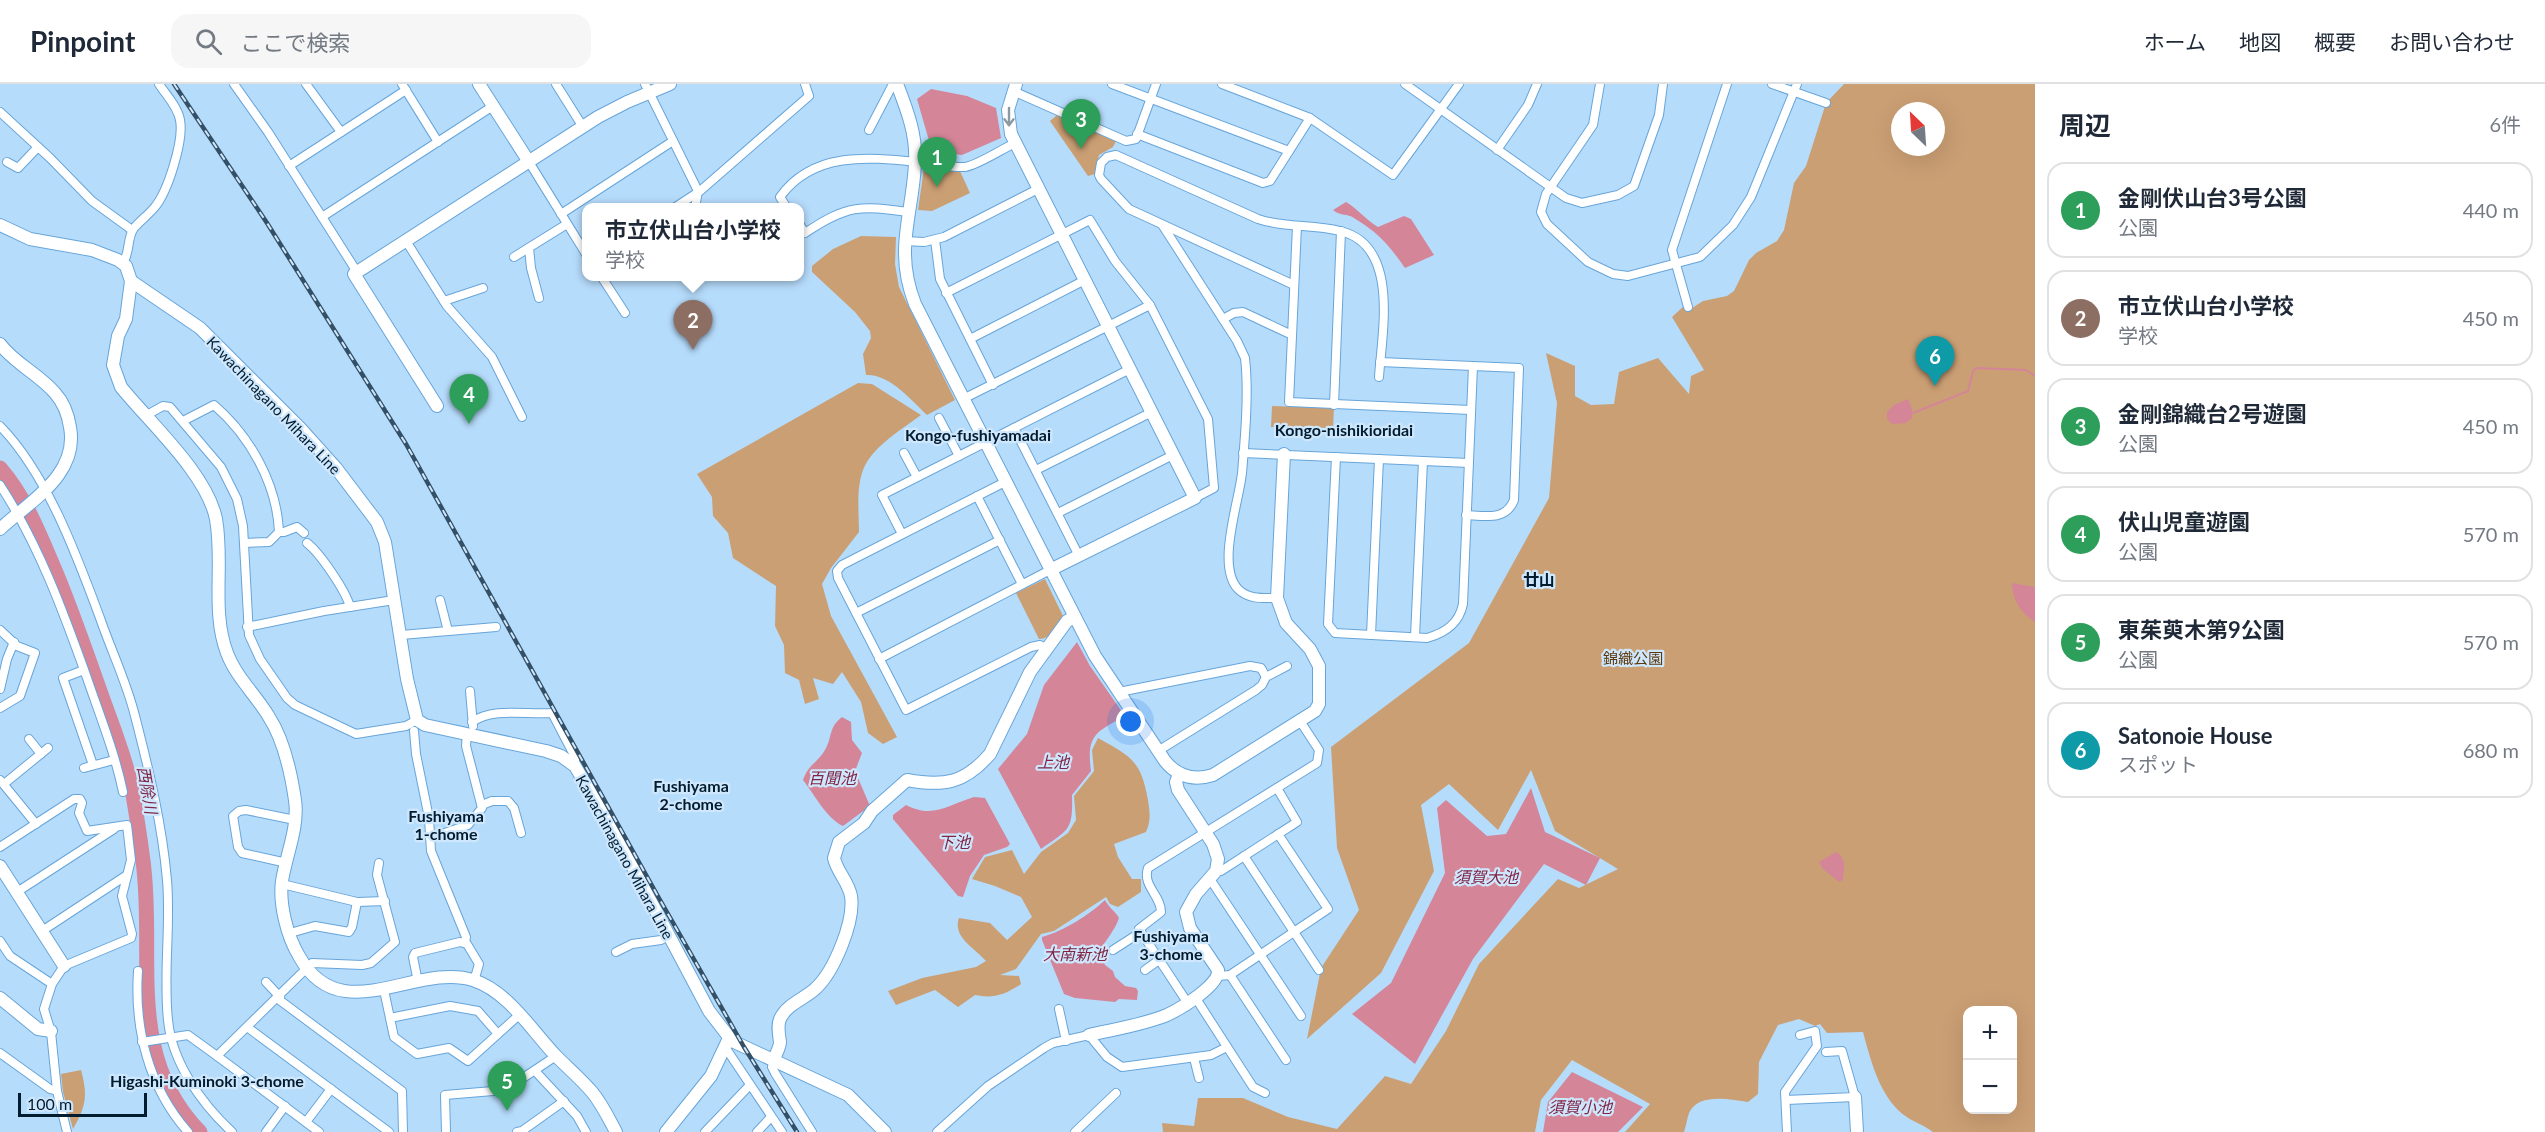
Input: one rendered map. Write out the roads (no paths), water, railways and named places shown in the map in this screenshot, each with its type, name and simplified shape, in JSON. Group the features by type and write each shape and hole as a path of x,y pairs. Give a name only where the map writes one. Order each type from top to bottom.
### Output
{"street":[{"path":"0,225 30,239 92,250 123,263 129,252 132,230 155,207 166,189 174,164 181,126 180,117 159,84"},
{"path":"234,84 357,272"},
{"path":"306,84 340,132"},
{"path":"479,84 582,248"},
{"path":"556,84 583,127"},
{"path":"437,406 354,274 647,88 670,84"},
{"path":"680,203 698,191 809,96 805,84"},
{"path":"869,130 895,84"},
{"path":"895,84 913,131 915,162 904,241 904,266 910,290 963,399 1095,656 1158,751 1171,768 1179,774 1196,778 1213,774 1300,721 1318,707 1319,666 1311,649 1286,623 1278,598 1284,454"},
{"path":"1112,84 1289,151"},
{"path":"1156,84 1136,139 1126,141 1015,87 1007,119 1015,142 1038,189 1195,498"},
{"path":"1222,84 1310,118 1393,175 1459,84"},
{"path":"1405,84 1576,203 1618,195 1630,190 1637,179 1659,115 1664,84"},
{"path":"1497,150 1528,105 1538,84"},
{"path":"1600,84 1593,125 1550,187 1541,206 1547,224 1588,262 1613,274 1628,276 1676,264 1704,254 1743,211 1758,181 1796,87"},
{"path":"1688,307 1672,250 1727,84"},
{"path":"1772,84 1796,87 1826,103"},
{"path":"289,166 404,87 438,142"},
{"path":"647,88 698,191 695,203"},
{"path":"322,217 493,106"},
{"path":"1,117 38,147 92,201 132,230"},
{"path":"1137,134 1263,183 1270,181 1310,118"},
{"path":"561,214 674,141"},
{"path":"784,203 780,197 790,184 818,167 851,159 872,158 965,167 1015,142"},
{"path":"7,162 18,168 38,147"},
{"path":"1294,285 1129,209 1120,202 1099,175 1099,167 1104,159 1116,155 1258,219 1341,231 1369,249 1381,273 1383,295 1379,377"},
{"path":"904,241 935,240 1038,189"},
{"path":"804,231 805,233 834,214 854,208 908,212"},
{"path":"879,659 1214,488 1208,419 1150,305 1115,261 1090,220 946,293"},
{"path":"513,258 567,224"},
{"path":"1162,225 1223,319 1245,358 1243,453 1232,525 1231,576 1238,589 1245,595 1278,598"},
{"path":"1297,226 1289,402 1471,410"},
{"path":"1334,405 1341,231"},
{"path":"1177,247 1177,239 1184,235"},
{"path":"935,240 938,269 946,293 993,385"},
{"path":"405,241 444,301 492,357 522,417"},
{"path":"529,248 531,268 539,298"},
{"name":"Kawachinagano Mihara Line","path":"123,263 130,273 131,280 200,328 326,456 377,522 385,542 415,726 471,730 554,753 575,766 621,845 727,1043 736,1044 774,1059 848,1095 885,1132"},
{"path":"131,280 126,319 118,336 113,368 120,387 198,479 210,500 216,522 221,622 226,650 234,668 277,730 293,792 295,820 282,884 283,905 298,956 308,969 325,983 356,993 384,990 445,977 474,981 495,990 593,1093 616,1132"},
{"path":"970,339 1085,280"},
{"path":"604,281 625,313"},
{"path":"444,301 483,288"},
{"path":"963,399 1150,305"},
{"path":"1223,319 1234,313 1243,312 1292,335"},
{"path":"0,344 20,365 52,390 68,415 71,431 69,456 62,471 43,492 0,529"},
{"path":"1380,362 1519,368 1514,500 1501,515 1493,517 1466,515"},
{"path":"1336,457 1328,624 1335,633 1426,638 1452,626 1461,613 1473,366"},
{"path":"902,534 882,495 1130,369"},
{"path":"146,416 163,406 173,409 221,467 230,482 242,516 247,627 251,643 260,659 295,705 356,734 415,726 416,754 429,818 431,851 466,937 465,943 479,964 474,981"},
{"path":"183,421 209,406 216,406 246,441 262,467 274,501 279,532"},
{"path":"1036,470 1152,412"},
{"path":"939,418 959,456"},
{"path":"0,426 24,454 78,556 135,714 154,791 167,881 168,1021 171,1036 194,1089 216,1117 232,1132"},
{"path":"1014,428 1079,556"},
{"path":"904,453 917,477"},
{"path":"1243,453 1469,463"},
{"path":"1058,513 1173,455"},
{"path":"1371,635 1379,459"},
{"path":"1415,637 1423,460"},
{"path":"1005,482 842,565 837,572 906,710 1030,646 1041,645 1047,649"},
{"path":"0,485 19,511 47,571 84,670 123,792"},
{"path":"977,496 1022,585"},
{"path":"244,543 269,542 279,532 297,527 304,533"},
{"path":"856,613 1000,540"},
{"path":"307,543 315,549 343,589 350,607"},
{"path":"247,627 394,600"},
{"path":"440,600 448,631"},
{"path":"812,1132 772,1067 780,1044 779,1021 784,1012 808,996 827,976 844,939 852,911 851,897 847,882 834,858 835,849 839,842 864,823 872,811 907,780 937,784 953,782 968,775 980,765 990,754 1030,672 1067,621 1074,617"},
{"path":"401,635 496,627"},
{"path":"0,630 17,646 35,653 20,696 0,708"},
{"path":"0,689 7,659 14,642"},
{"path":"1119,692 1250,666 1261,668 1266,677"},
{"path":"1158,751 1256,690 1262,686 1266,677 1287,666"},
{"path":"84,670 63,678 93,765"},
{"path":"471,691 471,730"},
{"path":"430,838 468,825 481,812 482,805 466,746 471,730 480,716 552,713 575,757 575,766"},
{"path":"1265,1093 1252,1087 1227,1047 1139,929 1161,912 1161,906 1147,883 1148,868 1313,766 1319,759 1319,750 1300,721"},
{"path":"29,739 44,751 2,782 36,824"},
{"path":"84,768 114,760"},
{"path":"1179,774 1176,786 1218,855 1213,875 1260,954 1301,1016"},
{"path":"1277,788 1297,822 1213,875 1190,902 1186,917 1190,928 1218,970 1286,1060"},
{"path":"0,847 74,799 80,799 82,803 79,813 87,831 127,825 131,860 122,896 132,934 131,938 64,966 52,984 44,1009 51,1031 57,1091 67,1132"},
{"path":"482,805 492,801 508,801 514,808 521,833"},
{"path":"286,862 242,853 238,847 232,816 239,811 246,810 295,820"},
{"path":"17,892 117,827"},
{"path":"937,1132 976,1096 1048,1046 1167,1015 1224,975 1328,909 1278,834"},
{"path":"1244,856 1319,970"},
{"path":"217,1056 315,962 371,963 394,944 395,939 377,875 379,863"},
{"path":"0,866 64,966"},
{"path":"42,931 127,875"},
{"path":"282,884 357,902 385,901"},
{"path":"290,933 315,926 349,932 357,902"},
{"path":"1113,950 1141,932"},
{"path":"616,952 632,944 661,940 668,936"},
{"path":"0,940 10,956 52,984"},
{"path":"418,982 413,957 415,953 465,943"},
{"path":"1145,970 1160,960"},
{"path":"138,971 136,1003 150,1067 167,1104 188,1132"},
{"path":"266,982 279,998 402,1091 403,1132"},
{"path":"384,990 394,1036 417,1054 449,1048 468,1060 519,1015"},
{"path":"0,998 38,1029 51,1031"},
{"path":"390,1018 450,1005 478,1011 498,1034"},
{"path":"1059,1009 1066,1041"},
{"path":"247,1027 389,1132"},
{"path":"1787,1132 1785,1092 1817,1046 1815,1031 1800,1035"},
{"path":"144,1041 188,1035 319,1132"},
{"path":"1089,1035 1107,1057 1122,1067 1211,1055 1227,1047"},
{"path":"727,1043 750,1085 782,1132"},
{"path":"666,1132 711,1076 727,1043"},
{"path":"1826,1052 1842,1051 1855,1097 1857,1132"},
{"path":"0,1053 50,1089 57,1091"},
{"path":"446,1132 445,1095 506,1090 536,1072 556,1056"},
{"path":"1194,1058 1199,1078"},
{"path":"536,1072 577,1116 586,1132"},
{"path":"705,1132 750,1085"},
{"path":"306,1122 331,1089"},
{"path":"1075,1132 1116,1093"},
{"path":"1786,1100 1855,1097"},
{"path":"517,1132 522,1131 564,1101"},
{"path":"266,1132 285,1107"},
{"path":"757,1132 771,1117"}],"water":[{"path":"931,89 967,96 996,108 1001,138 962,155 932,151 917,99"},
{"path":"1346,202 1378,227 1404,216 1411,219 1434,255 1405,268 1371,229 1333,210"},
{"path":"1908,399 1912,409 1912,418 1906,423 1892,424 1887,419 1887,412 1894,405"},
{"path":"2012,583 2035,587 2035,622 2018,606"},
{"name":"上池","path":"1077,642 1090,666 1125,716 1095,736 1090,749 1091,771 1072,795 1070,823 1063,833 1041,849 998,769 1027,734 1044,685"},
{"name":"百聞池","path":"842,717 851,722 852,740 862,753 855,771 870,806 843,826 826,812 803,780 825,750 833,729"},
{"name":"須賀大池","path":"1531,788 1545,832 1600,858 1586,885 1544,864 1473,959 1415,1064 1352,1014 1391,983 1445,873 1437,808 1446,800 1487,836 1506,834"},
{"name":"下池","path":"974,797 985,798 1010,844 984,855 970,876 963,897 958,896 893,819 893,815 906,805 924,811 933,811"},
{"path":"1836,852 1842,857 1844,864 1843,880 1839,882 1822,868 1819,862"},
{"name":"大南新池","path":"1105,900 1119,918 1099,951 1105,965 1113,971 1115,977 1125,986 1136,988 1137,1000 1119,999 1115,1002 1075,998 1064,994 1042,940 1042,937 1076,922"},
{"name":"須賀小池","path":"1572,1072 1643,1107 1618,1132 1543,1132 1548,1102"}],"waterway":[{"path":"1913,413 1968,391 1973,371 1977,368 2026,370 2035,376"},
{"name":"西除川","path":"0,468 26,506 57,575 126,765 143,861 148,1003 152,1037 161,1070 176,1102 200,1132"}],"railway":[{"path":"174,84 267,223 406,444 660,900 744,1047 797,1132"}],"place":[{"name":"金剛錦織台2号遊園","path":"1081,149"},
{"name":"金剛伏山台3号公園","path":"937,187"},
{"name":"市立伏山台小学校","path":"693,350"},
{"name":"Satonoie House","path":"1935,386"},
{"name":"伏山児童遊園","path":"469,424"},
{"name":"東茱萸木第9公園","path":"507,1111"}],"district":[{"name":"Kongo-nishikioridai","path":"1344,429"},
{"name":"Kongo-fushiyamadai","path":"978,434"},
{"name":"廿山","path":"1539,579"},
{"name":"Fushiyama 2-chome","path":"691,794"},
{"name":"Fushiyama 1-chome","path":"446,824"},
{"name":"Fushiyama 3-chome","path":"1171,944"},
{"name":"Higashi-Kuminoki 3-chome","path":"207,1080"}],"park label":[{"name":"錦織公園","path":"1633,658"}]}
